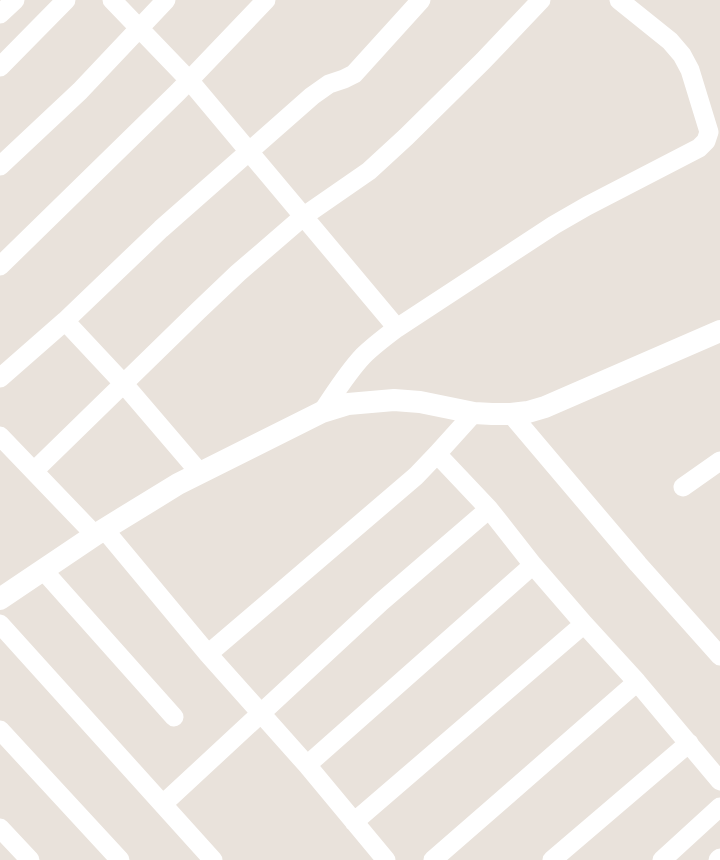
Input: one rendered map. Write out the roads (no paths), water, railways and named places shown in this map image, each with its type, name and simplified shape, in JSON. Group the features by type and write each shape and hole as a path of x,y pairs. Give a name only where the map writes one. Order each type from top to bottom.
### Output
{"street":[{"path":"0,14 15,0"},
{"path":"0,67 66,0"},
{"path":"112,0 189,80 397,328"},
{"path":"0,166 80,91 166,0"},
{"path":"0,266 189,80 266,0"},
{"path":"0,378 65,321 161,229 322,89 329,84 354,74 422,0"},
{"path":"34,471 203,306 304,216 369,171 406,137 483,61 541,0"},
{"path":"322,412 363,357 397,328 561,221 699,148 706,141 709,132 690,70 682,55 670,40 619,0"},
{"path":"65,321 123,383 200,473"},
{"path":"0,599 100,532 178,484 322,412 348,404 394,400 420,402 474,413 511,414 528,412 544,407 718,336"},
{"path":"208,654 416,476 474,413"},
{"path":"511,414 638,564 720,656"},
{"path":"0,436 34,471 100,532 307,766 386,860"},
{"path":"437,454 489,509 533,565 637,682 720,780"},
{"path":"683,487 720,461"},
{"path":"162,804 381,602 489,509"},
{"path":"307,766 533,565"},
{"path":"42,570 174,717"},
{"path":"0,624 213,860"},
{"path":"354,822 584,624"},
{"path":"433,860 637,682"},
{"path":"0,730 120,860"},
{"path":"552,860 689,743"},
{"path":"662,860 720,807"},
{"path":"0,828 30,860"}]}
